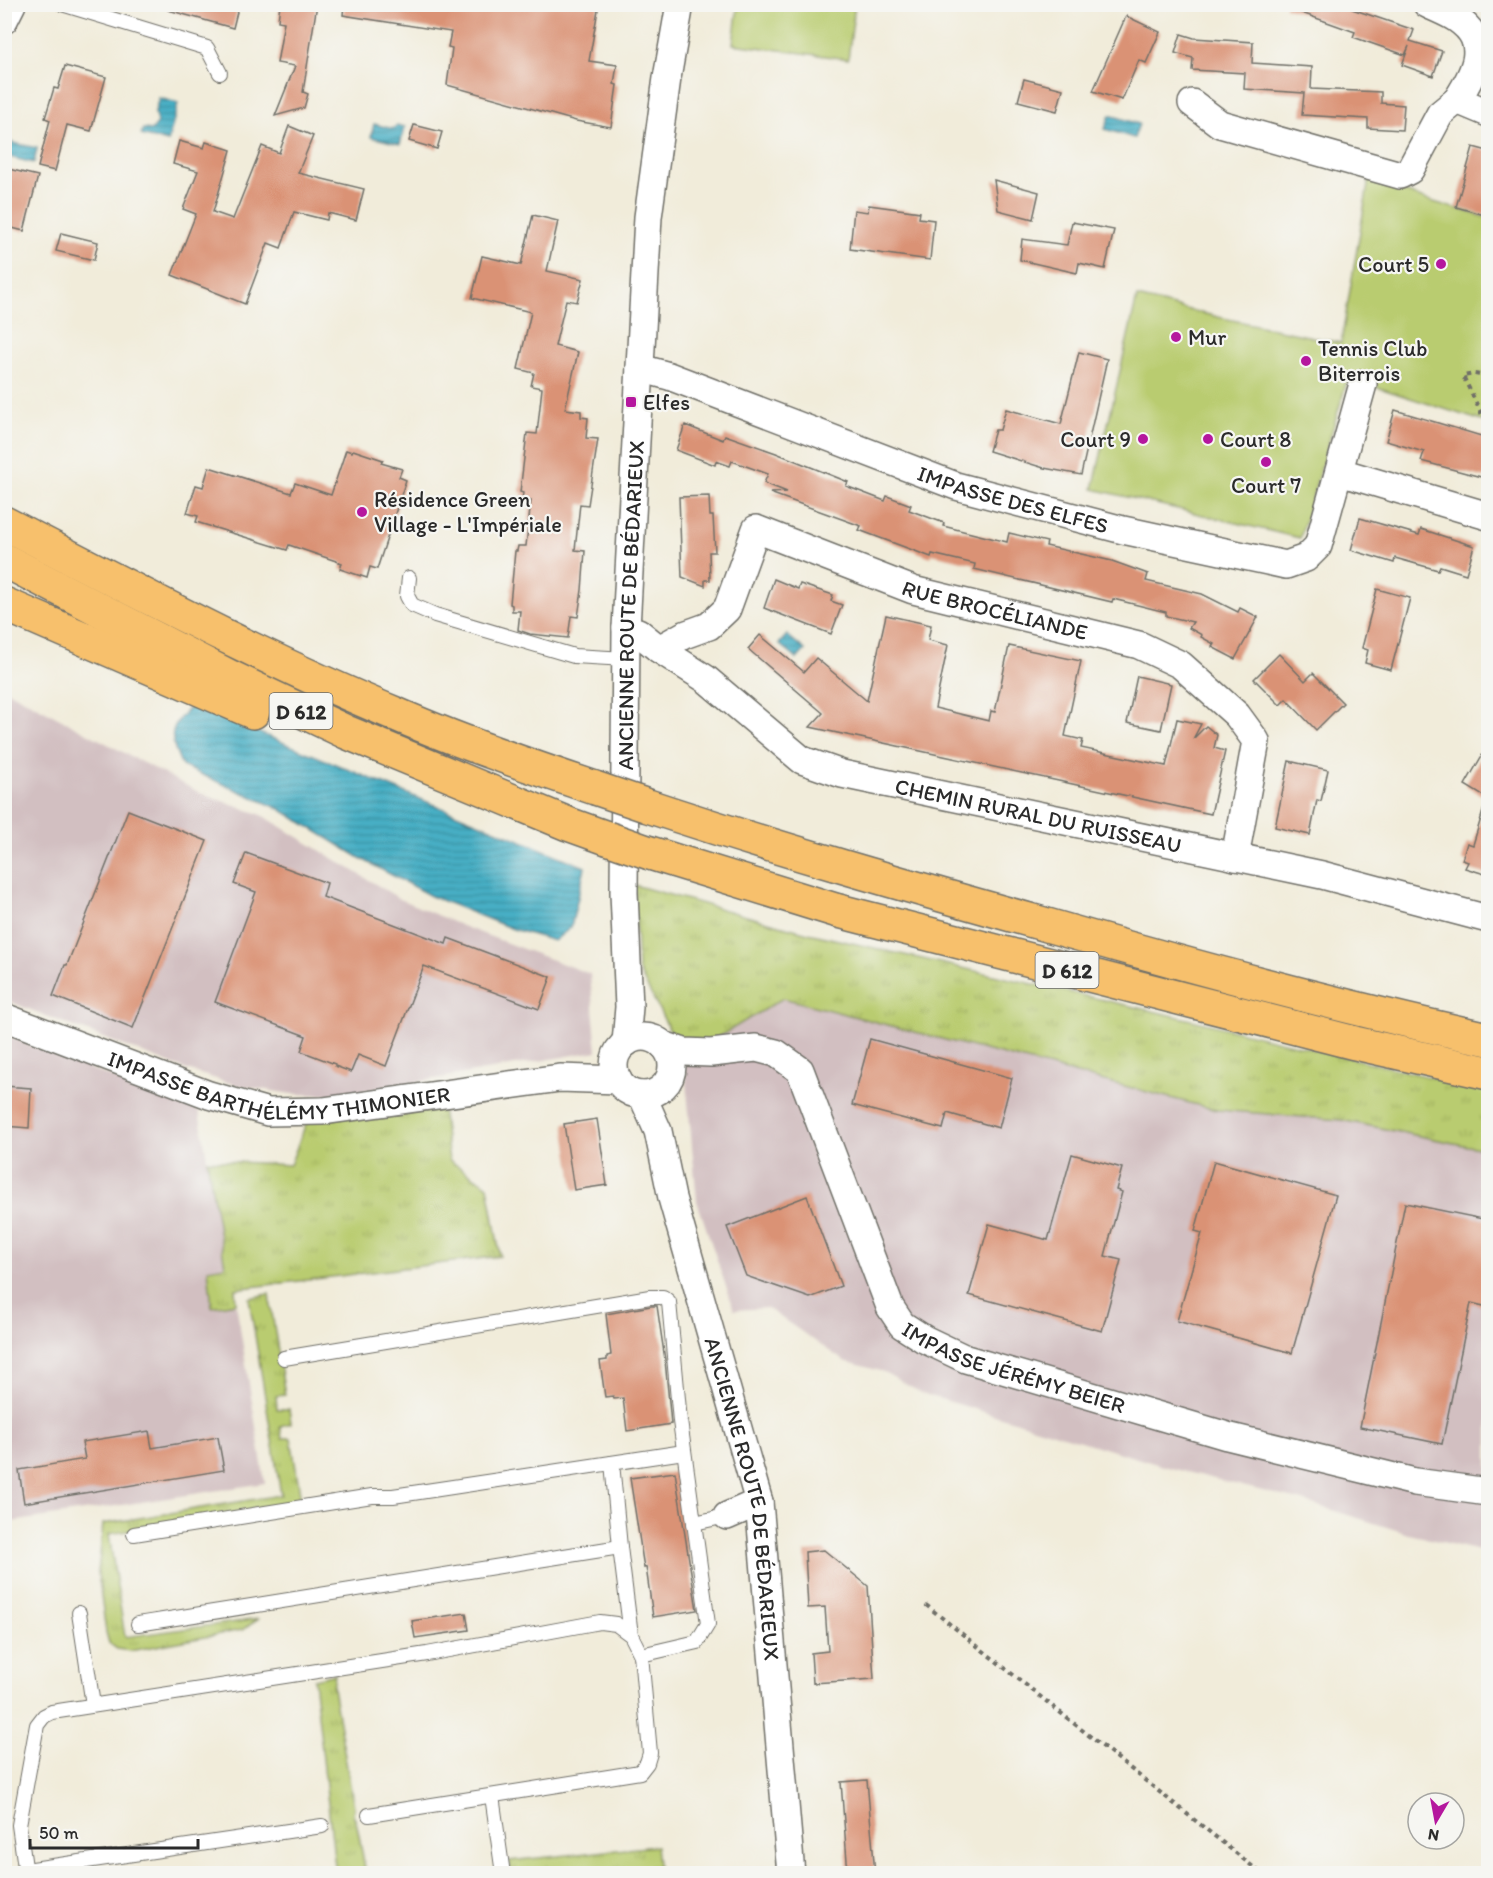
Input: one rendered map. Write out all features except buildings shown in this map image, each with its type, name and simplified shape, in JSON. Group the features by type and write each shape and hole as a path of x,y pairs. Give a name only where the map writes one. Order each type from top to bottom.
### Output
{"highway":[{"path":"4,507 30,522 92,568"},
{"name":"D 612","path":"4,523 265,655 399,716 527,765 816,860 1215,973 1383,1016 1488,1039"},
{"name":"D 612","path":"4,560 228,676 346,732 568,824 650,853 835,909 1355,1043 1488,1073"},
{"path":"4,604 454,798 568,824"}],"street":[{"path":"4,20 12,4"},
{"name":"ANCIENNE ROUTE DE BÉDARIEUX","path":"622,1047 629,1007 624,893 626,628 648,217 667,78 680,4"},
{"path":"1192,103 1220,124 1400,175 1410,170 1440,114 1457,100 1467,84 1478,59 1472,32 1456,18 1427,4"},
{"path":"1457,100 1488,113"},
{"name":"IMPASSE DES ELFES","path":"640,368 669,376 956,486 1123,530 1286,565 1306,558 1318,546 1363,384"},
{"path":"1340,472 1488,516"},
{"name":"RUE BROCÉLIANDE","path":"659,649 684,634 709,626 727,609 756,529 913,590 1139,645 1181,665 1237,715 1256,741 1235,857"},
{"name":"CHEMIN RURAL DU RUISSEAU","path":"626,628 638,632 659,649 706,679 801,759 842,774 1322,875 1488,919"},
{"name":"ANCIENNE ROUTE DE BÉDARIEUX","path":"626,958 637,1007 658,1042"},
{"name":"IMPASSE BARTHÉLÉMY THIMONIER","path":"4,1017 209,1095 268,1112 323,1111 560,1078 618,1080"},
{"path":"639,1037 658,1042 669,1053 672,1062 660,1084 628,1091 618,1080 614,1065 622,1047 639,1037"},
{"name":"IMPASSE JÉRÉMY BEIER","path":"658,1042 684,1052 711,1053 756,1048 776,1053 800,1070 890,1307 902,1326 924,1339 966,1359 1227,1436 1415,1482 1488,1492"},
{"name":"IMPASSE BARTHÉLÉMY THIMONIER","path":"560,1078 594,1064 622,1047"},
{"name":"IMPASSE JÉRÉMY BEIER","path":"660,1084 711,1053"},
{"name":"ANCIENNE ROUTE DE BÉDARIEUX","path":"660,1084 658,1131 672,1198 759,1502 791,1874"},
{"path":"727,1516 759,1502"}],"lane":[{"path":"62,4 207,48 220,73"},
{"path":"409,578 407,596 412,606 435,615 574,656 626,659"},
{"path":"284,1358 650,1297 663,1297 669,1302 684,1452 708,1624 697,1642 641,1655"},
{"path":"134,1534 372,1496 393,1496 684,1452"},
{"path":"369,1815 640,1772 647,1763 650,1753 641,1655 631,1635 612,1463"},
{"path":"694,1523 727,1516"},
{"path":"138,1623 620,1547"},
{"path":"79,1613 93,1705"},
{"path":"322,1826 26,1872 19,1825 37,1725 44,1716 52,1712 427,1654 600,1622 616,1624 631,1635"},
{"path":"492,1796 503,1874"}],"path":[{"path":"1488,376 1474,374 1463,376 1482,415 1488,417"},
{"path":"926,1605 1262,1874"}],"shaded area":[{"path":"4,689 200,793 262,815 400,899 462,926 590,974 597,1051 358,1092 325,1095 291,1094 236,1085 187,1070 5,1000"},
{"path":"783,998 1217,1110 1341,1120 1488,1150 1488,1553 1409,1534 1303,1501 1170,1468 921,1393 884,1372 844,1361 767,1308 734,1310 697,1201 684,1058"},
{"path":"4,1035 199,1111 225,1267 213,1307 236,1303 265,1483 5,1523"}],"green space":[{"path":"738,5 855,5 848,59 733,44"},
{"name":"Tennis Club Biterrois","path":"1369,179 1427,200 1488,218 1488,423 1348,378 1300,538 1093,489 1137,297 1341,343"},
{"path":"634,885 808,933 1179,1017 1488,1091 1488,1150 1341,1120 1217,1110 783,998 684,1058 638,969"},
{"path":"441,1101 449,1160 488,1186 500,1256 235,1289 236,1303 212,1307 208,1269 225,1266 207,1160 290,1165 309,1116"},
{"path":"269,1294 285,1395 276,1396 277,1409 289,1409 291,1423 280,1426 282,1438 291,1438 301,1500 298,1503 109,1534 125,1637 259,1619 242,1630 130,1651 117,1649 109,1643 106,1632 98,1573 103,1524 281,1495 249,1298"},
{"path":"335,1674 333,1688 354,1807 353,1814 366,1873 337,1873 335,1866 314,1679"},
{"path":"656,1846 659,1873 511,1873 509,1861"}],"water":[{"path":"159,98 178,103 168,142 141,135 143,129 152,130 156,126 155,111"},
{"path":"1110,115 1139,124 1134,138 1105,129"},
{"path":"374,124 393,129 397,125 405,127 400,144 371,137"},
{"path":"4,141 37,148 34,163 5,156"},
{"path":"787,635 805,650 797,659 779,644"},
{"path":"192,705 585,867 571,927 554,941 513,929 431,896 360,858 280,809 182,766 173,740 173,733 178,721"}],"place":[{"name":"Court 5","path":"1441,264"},
{"name":"Mur","path":"1176,337"},
{"name":"Tennis Club Biterrois","path":"1306,361"},
{"name":"Elfes","path":"631,402"},
{"name":"Court 9","path":"1143,439"},
{"name":"Court 8","path":"1208,439"},
{"name":"Court 7","path":"1266,462"},
{"name":"Résidence Green Village - L'Impériale","path":"362,512"}]}
